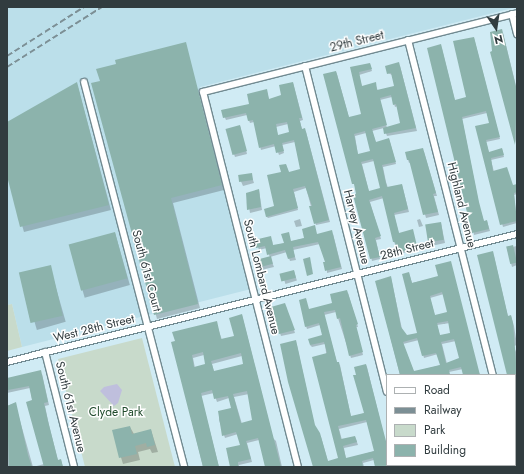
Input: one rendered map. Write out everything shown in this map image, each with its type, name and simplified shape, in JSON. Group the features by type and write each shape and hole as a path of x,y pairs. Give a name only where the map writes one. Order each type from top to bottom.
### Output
{"street":[{"path":"515,14 517,34"},
{"name":"29th Street","path":"203,92 515,14"},
{"name":"Highland Avenue","path":"408,40 493,374"},
{"name":"Harvey Avenue","path":"305,66 386,388"},
{"name":"South 61st Court","path":"84,82 150,326 184,467"},
{"name":"South Lombard Avenue","path":"203,92 298,467"},
{"name":"28th Street","path":"255,300 517,234"},
{"name":"West 28th Street","path":"7,362 255,300"},
{"name":"South 61st Avenue","path":"45,352 74,467"}],"shaded area":[{"path":"7,7 517,7 200,87 251,289 22,347 12,304 7,305"},
{"path":"117,384 122,390 118,403 114,406 100,391 104,387"}],"green space":[{"path":"12,304 22,347 7,351 7,305"},
{"name":"Clyde Park","path":"142,338 175,467 85,467 58,359"}],"building":[{"path":"502,29 517,91 515,145 490,52 492,51 490,32"},
{"path":"474,37 500,137 486,140 489,152 502,148 504,155 491,158 493,171 507,167 513,185 517,184 517,192 514,193 517,221 500,225 475,126 489,123 486,111 462,117 479,202 484,221 487,220 489,229 472,233 427,48 441,44 455,100 466,97 453,41"},
{"path":"186,42 222,185 171,198 198,304 154,315 91,83 100,81 96,69 116,64 115,60"},
{"path":"399,62 416,128 384,134 383,128 400,123 396,104 393,105 391,95 380,98 387,125 372,129 376,142 389,138 396,162 382,165 387,187 402,184 408,209 394,213 399,233 413,229 417,246 398,253 395,242 393,242 382,196 369,200 381,236 375,238 380,257 370,259 353,195 356,194 354,184 352,184 323,74 336,71 349,117 361,114 350,67 370,63 372,69 359,72 362,86 376,82 377,90 394,86 391,73 387,74 385,66","holes":["365,131 370,151 358,154 354,134","373,159 380,188 369,191 361,162"]},
{"path":"77,82 109,205 20,227 7,176 7,122"},
{"path":"293,82 302,118 299,118 302,129 305,128 329,220 314,224 309,206 312,206 305,186 293,189 298,208 266,217 264,209 274,206 267,175 281,172 279,165 286,164 289,172 300,169 294,140 282,143 284,151 276,153 274,144 259,148 253,120 248,121 246,113 223,118 221,110 249,104 247,94 267,89 269,99 281,95 279,85","holes":["287,122 289,132 278,135 276,124"]},
{"path":"240,125 247,151 232,155 226,129"},
{"path":"423,148 436,193 433,194 438,212 423,215 409,160 407,160 405,152"},
{"path":"252,173 253,180 239,182 238,175"},
{"path":"259,189 261,207 247,210 246,193"},
{"path":"441,222 444,240 428,242 425,225"},
{"path":"315,225 317,234 332,230 341,267 325,271 323,262 325,262 318,242 293,247 295,257 288,259 285,250 267,255 265,246 256,248 254,240 271,236 273,245 284,243 281,234 289,232 291,241 304,238 302,229"},
{"path":"115,232 127,278 81,291 69,244"},
{"path":"513,245 517,263 510,264 506,247"},
{"path":"493,251 508,316 511,315 513,323 517,375 507,374 477,255"},
{"path":"271,256 273,264 258,267 256,260"},
{"path":"310,257 313,274 307,276 303,259"},
{"path":"451,261 480,374 463,374 461,367 449,370 450,374 400,374 375,281 391,276 401,327 407,335 417,333 402,274 409,272 412,283 438,276 435,265","holes":["442,292 447,312 435,315 430,296","448,321 450,333 440,335 437,323","417,338 422,356 436,353 440,365 414,371 403,342","454,339 459,358 446,363 441,342"]},
{"path":"51,265 63,316 31,323 19,272"},
{"path":"294,270 296,278 281,281 279,274"},
{"path":"347,290 358,324 356,325 363,352 349,356 340,318 337,319 335,310 324,312 337,362 339,362 351,416 364,413 353,375 356,375 354,367 366,364 386,441 387,467 375,467 373,458 362,461 363,467 313,467 288,382 280,344 296,340 315,425 320,433 328,461 338,458 312,357 327,353 324,342 310,345 308,339 322,335 319,323 305,327 299,300 306,298 309,309 332,303 330,294","holes":["366,420 374,451 346,458 343,446 357,442 355,436 341,439 338,426"]},
{"path":"285,303 295,330 279,334 271,307"},
{"path":"242,314 281,467 265,467 258,438 246,441 251,459 238,462 238,467 230,467 226,448 240,445 236,432 222,436 218,411 231,408 228,396 214,399 212,390 201,393 219,467 203,467 171,342 175,341 172,332 217,321 221,339 234,336 229,318","holes":["203,352 205,364 194,367 192,355","241,353 243,364 214,371 211,361","247,391 252,420 241,423 233,394"]},
{"path":"41,370 48,402 44,403 48,421 58,460 61,459 63,467 44,467 26,402 32,400 29,386 8,390 7,387 7,378"},
{"path":"16,402 32,467 9,467 7,406"},
{"path":"130,426 132,434 151,429 155,445 147,447 146,443 135,446 137,454 119,458 112,430"}],"railway":[{"path":"7,56 84,7"},
{"path":"7,67 102,7"}]}
